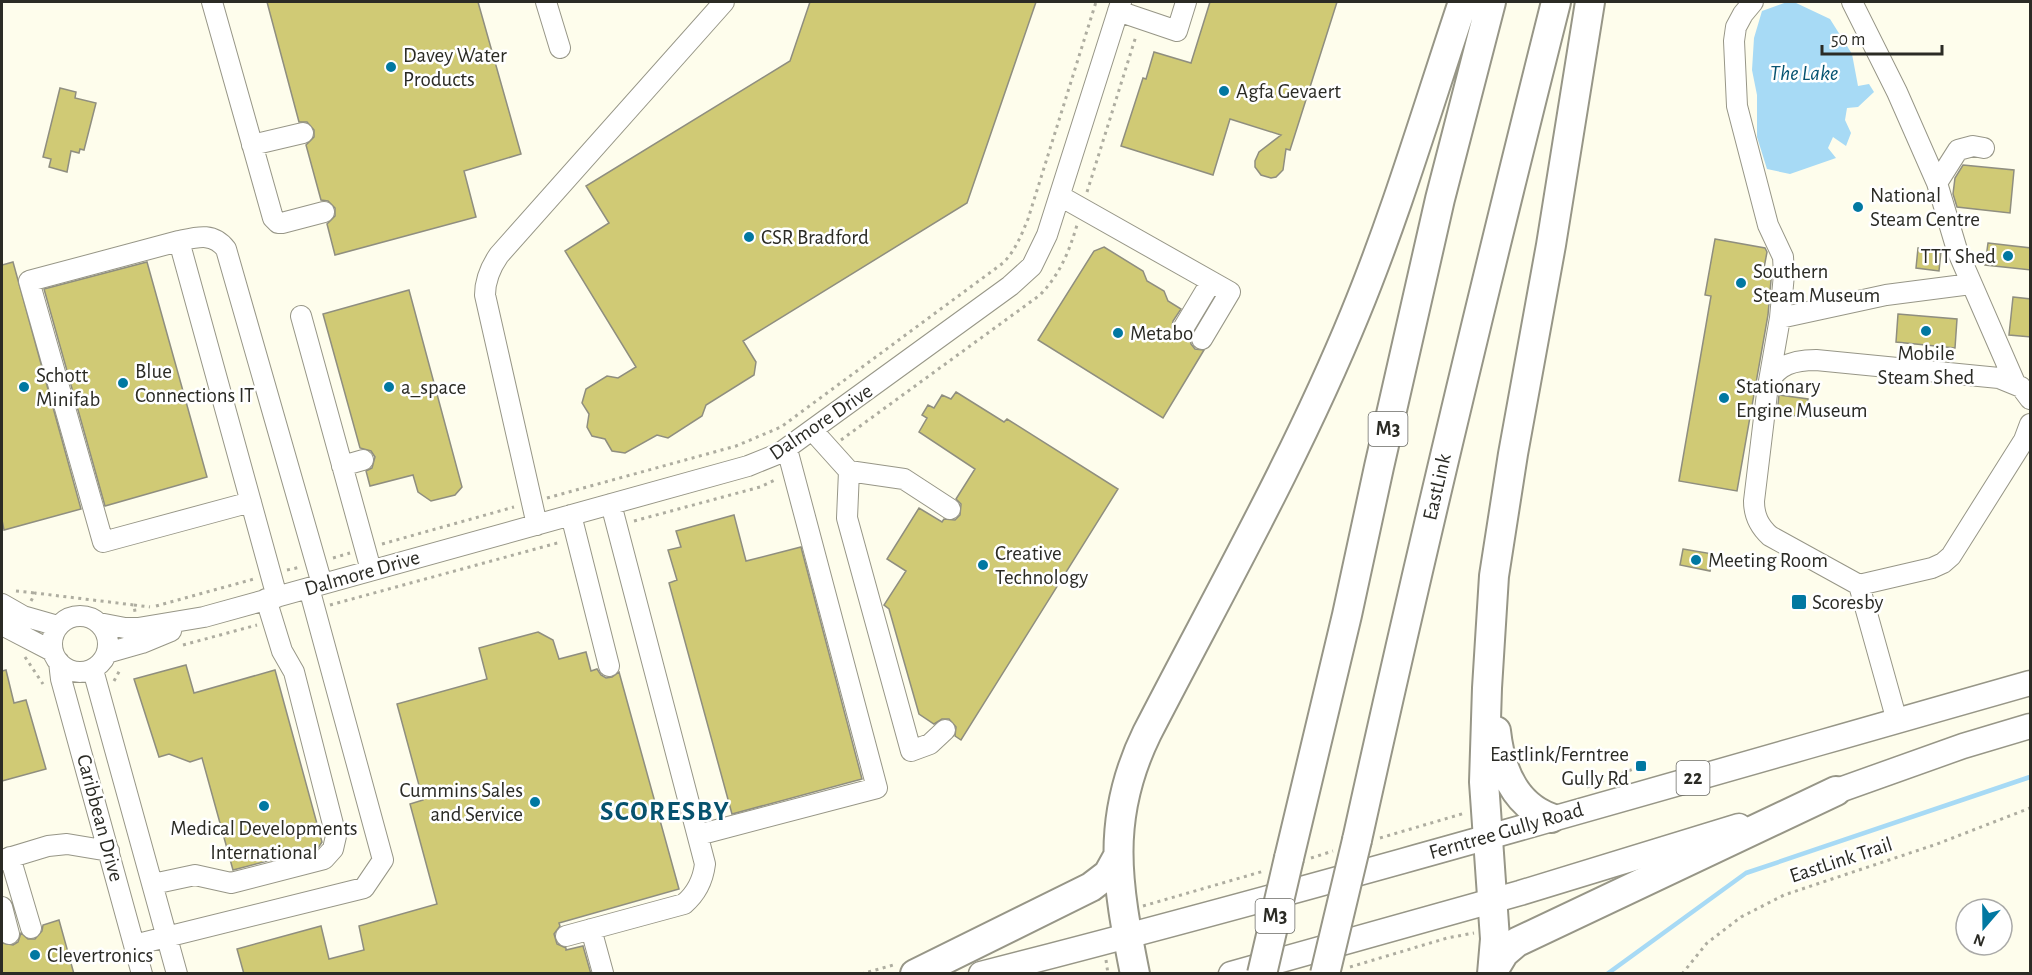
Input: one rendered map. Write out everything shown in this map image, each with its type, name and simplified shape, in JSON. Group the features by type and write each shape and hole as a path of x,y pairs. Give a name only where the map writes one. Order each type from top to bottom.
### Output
{"highway":[{"path":"1135,974 1125,923 1118,839 1122,800 1138,751 1284,467 1354,316 1391,219 1463,2"},
{"name":"M3","path":"1262,974 1285,863 1347,615 1378,467 1440,199 1491,2"},
{"name":"EastLink","path":"1334,971 1354,844 1508,188 1556,2"},
{"path":"1492,973 1494,930 1485,746 1494,576 1590,2"},
{"path":"1491,633 1497,747 1503,765 1527,806 1551,818"},
{"path":"1492,973 1504,953 1517,942 1836,791"},
{"path":"915,974 1091,887 1108,874 1118,856"}],"main road":[{"name":"Ferntree Gully Road","path":"981,974 1125,923 1487,822 1551,818 2031,683"},
{"path":"1231,974 1492,901 1678,845 1767,817 1963,746 2031,726"}],"street":[{"path":"212,2 275,221 282,223 324,212"},
{"path":"546,2 560,48"},
{"path":"537,525 485,296 485,286 490,270 499,255 724,2"},
{"path":"1119,6 1141,19 1177,31 1186,2"},
{"path":"1753,2 1740,21 1734,41 1736,97 1767,225 1783,257 1784,274 1754,501 1758,521 1776,540 1859,585 1932,568 1947,560 2024,440 2031,424"},
{"path":"1852,2 1897,92 1937,183 1957,250 2015,383"},
{"name":"Dalmore Drive","path":"99,623 138,628 204,617 748,466 765,461 787,449 1001,293 1026,272 1043,246 1119,6"},
{"path":"252,145 303,133"},
{"path":"1937,183 1958,150 1973,146 1984,148"},
{"path":"1060,196 1230,292 1202,339"},
{"path":"134,945 364,888 383,860 315,609 316,563 226,249 218,241 206,236 179,241 29,281 103,542 250,502"},
{"path":"153,884 195,875 231,882 324,859 331,853 336,836 294,672 282,651 273,621 271,574 179,241"},
{"path":"1184,327 1211,282"},
{"path":"1780,318 1886,295 1971,284"},
{"path":"301,316 371,570"},
{"path":"1768,385 1770,378 1779,369 1794,363 1816,360 1999,378 2015,383 2031,399"},
{"path":"813,430 849,471 904,479 950,509"},
{"path":"699,835 877,788 787,449"},
{"path":"342,466 363,460"},
{"path":"849,471 847,518 911,751 930,744 945,730"},
{"path":"566,936 684,904 696,890 704,872 704,855 699,835 611,504"},
{"path":"571,515 609,666"},
{"path":"1859,585 1897,721"},
{"path":"2,604 23,616 58,626"},
{"path":"2,625 56,657 73,672 82,672 93,670 104,661 107,653 107,637 99,623 82,616 65,620 54,633 56,657"},
{"name":"Dalmore Drive","path":"107,653 142,643 204,617"},
{"name":"Caribbean Drive","path":"56,657 142,974"},
{"name":"Caribbean Drive","path":"93,670 169,938 177,974"},
{"path":"31,928 6,858 48,846 67,844 109,850"},
{"path":"2,907 9,934"},
{"path":"591,929 603,973"}],"path":[{"path":"26,610 35,593 154,606 736,446 781,428 1009,257 1028,219 1096,2"},
{"path":"829,448 1040,294 1059,271 1065,261 1141,19"},
{"path":"617,525 760,487 793,472"},
{"path":"315,609 578,537"},
{"path":"134,605 136,620"},
{"path":"181,646 273,621"},
{"path":"21,652 42,680 46,691"},
{"path":"1587,787 1641,766"},
{"name":"EastLink Trail","path":"1682,974 1707,943 1741,917 1784,895 1937,844 2031,808"},
{"path":"1125,923 1285,863 1462,815 1468,811 1487,822"},
{"path":"1334,971 1464,934 1494,930"}],"water":[{"name":"The Lake","path":"1787,2 1794,2 1830,19 1852,54 1858,86 1869,84 1874,92 1858,107 1847,108 1845,120 1851,133 1846,146 1833,137 1828,148 1836,158 1790,174 1767,169 1757,137 1757,95 1752,70 1754,38 1762,11"}],"building":[{"name":"Davey Water Products","path":"267,2 478,2 521,154 464,171 476,217 335,255 327,224 335,216 335,208 328,201 321,200 306,145 314,137 314,130 307,122 299,122"},
{"name":"CSR Bradford","path":"810,2 1036,2 967,203 743,341 756,362 754,375 706,405 702,416 668,438 657,435 625,453 612,451 605,439 592,436 587,427 589,414 582,403 586,389 607,376 618,378 636,367 565,251 609,223 586,186 790,61"},
{"name":"Agfa Gevaert","path":"1210,2 1337,2 1290,150 1286,149 1283,170 1276,177 1261,175 1255,167 1255,161 1259,152 1281,135 1230,119 1213,175 1121,146 1154,52 1191,63"},
{"path":"60,88 76,92 75,98 96,103 84,150 80,149 79,153 71,151 67,172 49,167 51,159 43,157"},
{"path":"1963,165 2014,170 2010,213 1957,207 1953,194 1955,178"},
{"name":"Stationary Engine Museum","path":"1715,239 1765,248 1767,252 1764,268 1772,269 1768,315 1737,491 1679,481 1711,296 1705,295"},
{"name":"TTT Shed","path":"1988,243 2031,248 2031,270 1985,265"},
{"name":"Metabo","path":"1104,247 1143,271 1147,281 1164,291 1168,301 1181,309 1173,321 1174,333 1183,339 1190,337 1195,349 1204,350 1163,418 1038,340 1094,251"},
{"path":"1918,248 1941,251 1939,271 1916,268"},
{"name":"Schott Minifab","path":"13,262 81,509 4,530 2,520 2,265"},
{"name":"Blue Connections IT","path":"147,262 207,477 105,506 44,289"},
{"name":"a_space","path":"409,290 462,487 455,495 431,501 418,492 413,475 370,486 366,471 372,468 375,457 371,451 360,448 323,314"},
{"path":"2013,297 2031,299 2031,337 2009,335"},
{"name":"Mobile Steam Shed","path":"1898,314 1957,319 1955,348 1896,342"},
{"name":"Creative Technology","path":"956,392 1004,422 1007,419 1118,489 961,740 955,736 956,727 949,719 942,719 934,724 919,714 889,609 884,605 906,571 887,559 919,508 942,522 944,519 955,520 960,515 961,504 956,499 975,469 919,432 927,418 922,415 928,405 934,408 942,395 951,399"},
{"path":"1779,395 1808,399 1806,417 1777,414"},
{"path":"734,515 746,561 801,547 862,779 732,814 669,583 677,580 668,550 681,547 676,531"},
{"name":"Meeting Room","path":"1683,549 1713,554 1710,571 1680,565"},
{"name":"Cummins Sales and Service","path":"538,632 553,640 559,659 586,652 591,671 597,669 606,678 619,672 679,889 559,923 560,926 554,934 557,944 566,950 583,946 591,974 244,974 237,949 321,926 329,959 364,950 359,926 437,904 410,804 423,800 397,704 487,679 479,648"},
{"name":"Medical Developments International","path":"186,665 194,693 275,670 322,842 318,848 233,870 202,758 190,762 169,754 159,757 134,679"},
{"path":"6,670 14,703 26,700 46,769 2,781 2,671"},
{"name":"Clevertronics","path":"59,920 74,974 2,974 2,943 13,945 18,942 21,933 28,939 35,939 42,931 43,925"}],"waterway":[{"path":"1607,974 1746,873 2030,777"}],"place":[{"name":"Davey Water Products","path":"391,67"},
{"name":"Agfa Gevaert","path":"1224,91"},
{"name":"National Steam Centre","path":"1858,207"},
{"name":"CSR Bradford","path":"749,237"},
{"name":"TTT Shed","path":"2008,256"},
{"name":"Southern Steam Museum","path":"1741,283"},
{"name":"Mobile Steam Shed","path":"1926,331"},
{"name":"Metabo","path":"1118,333"},
{"name":"Blue Connections IT","path":"123,383"},
{"name":"Schott Minifab","path":"24,387"},
{"name":"a_space","path":"389,387"},
{"name":"Stationary Engine Museum","path":"1724,398"},
{"name":"Meeting Room","path":"1696,560"},
{"name":"Creative Technology","path":"983,565"},
{"name":"Scoresby","path":"1799,602"},
{"name":"Eastlink/Ferntree Gully Rd","path":"1641,766"},
{"name":"Cummins Sales and Service","path":"535,802"},
{"name":"Medical Developments International","path":"264,806"},
{"name":"Clevertronics","path":"35,955"}],"district":[{"name":"SCORESBY","path":"665,811"}]}
